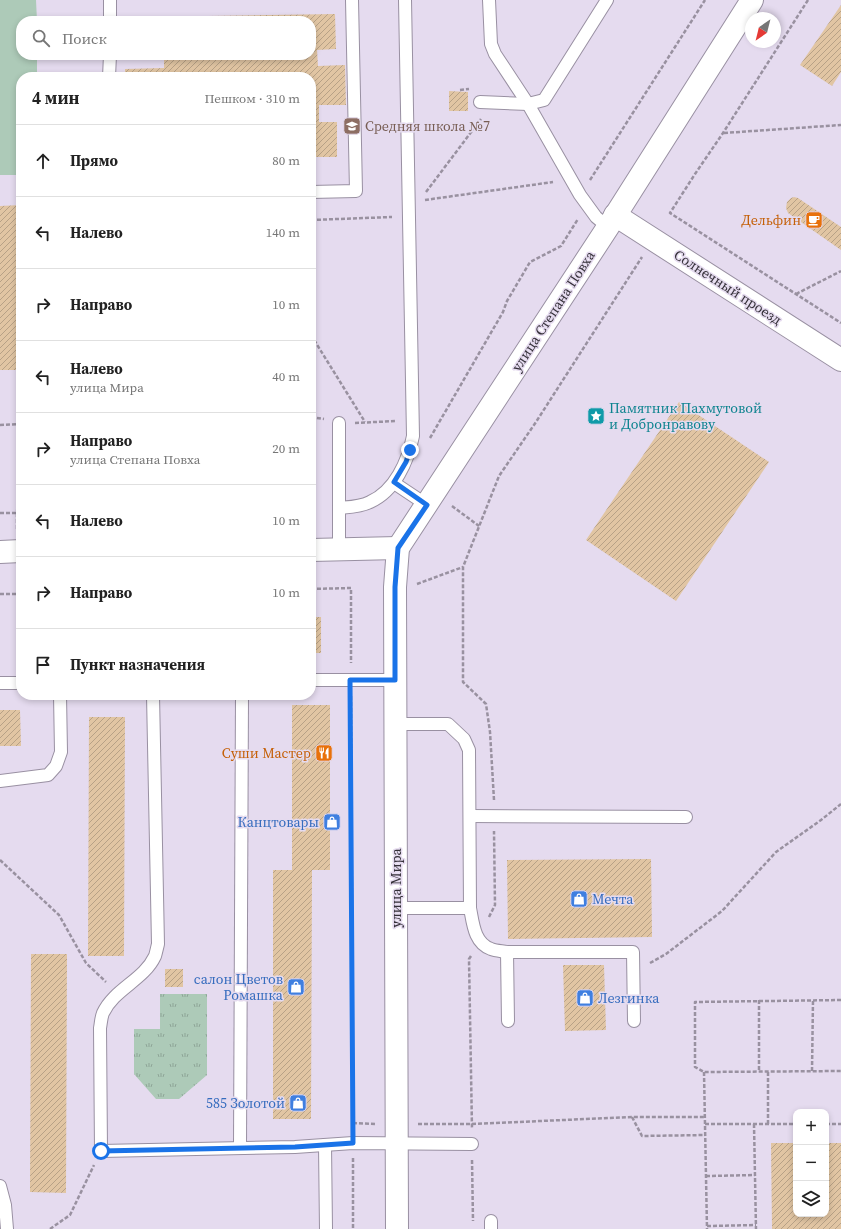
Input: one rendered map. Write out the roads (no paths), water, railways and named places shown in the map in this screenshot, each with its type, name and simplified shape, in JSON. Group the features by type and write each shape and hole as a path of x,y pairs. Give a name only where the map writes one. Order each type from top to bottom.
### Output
{"street":[{"name":"улица Степана Повха","path":"398,548 611,221 752,0"},
{"name":"Солнечный проезд","path":"611,221 841,360"},
{"path":"316,550 398,548"},
{"name":"улица Мира","path":"397,1229 395,587 398,548"}],"lane":[{"path":"110,0 110,16"},
{"path":"316,192 356,191 352,0"},
{"path":"339,508 353,507 370,502 384,492 394,482 406,462 413,436 414,420 405,0"},
{"path":"489,0 491,44 495,54 528,104 586,205 596,217 611,221"},
{"path":"480,102 528,104 544,100 607,0"},
{"path":"110,60 110,72"},
{"path":"339,423 339,549"},
{"path":"394,482 427,505"},
{"path":"316,680 395,680"},
{"path":"0,683 16,683"},
{"path":"0,781 48,775 56,766 61,752 60,700"},
{"path":"153,700 158,944 155,956 150,965 118,994 102,1015 100,1028 101,1151 295,1147 353,1143 472,1144"},
{"path":"240,1148 242,700"},
{"path":"396,724 448,724 464,739 469,750 470,908 473,926 478,939 490,949 507,952 633,952 634,1021"},
{"path":"470,816 686,817"},
{"path":"396,908 470,908"},
{"path":"507,952 508,1021"},
{"path":"325,1144 326,1229"},
{"path":"0,1186 5,1205 7,1229"}],"place":[{"name":"Средняя школа №7","path":"352,126"},
{"name":"Дельфин","path":"814,220"},
{"name":"Памятник Пахмутовой и Добронравову","path":"596,416"},
{"name":"Суши Мастер","path":"324,753"},
{"name":"Канцтовары","path":"332,822"},
{"name":"Мечта","path":"579,899"},
{"name":"салон Цветов Ромашка","path":"296,987"},
{"name":"Лезгинка","path":"585,998"},
{"name":"585 Золотой","path":"298,1103"}]}
